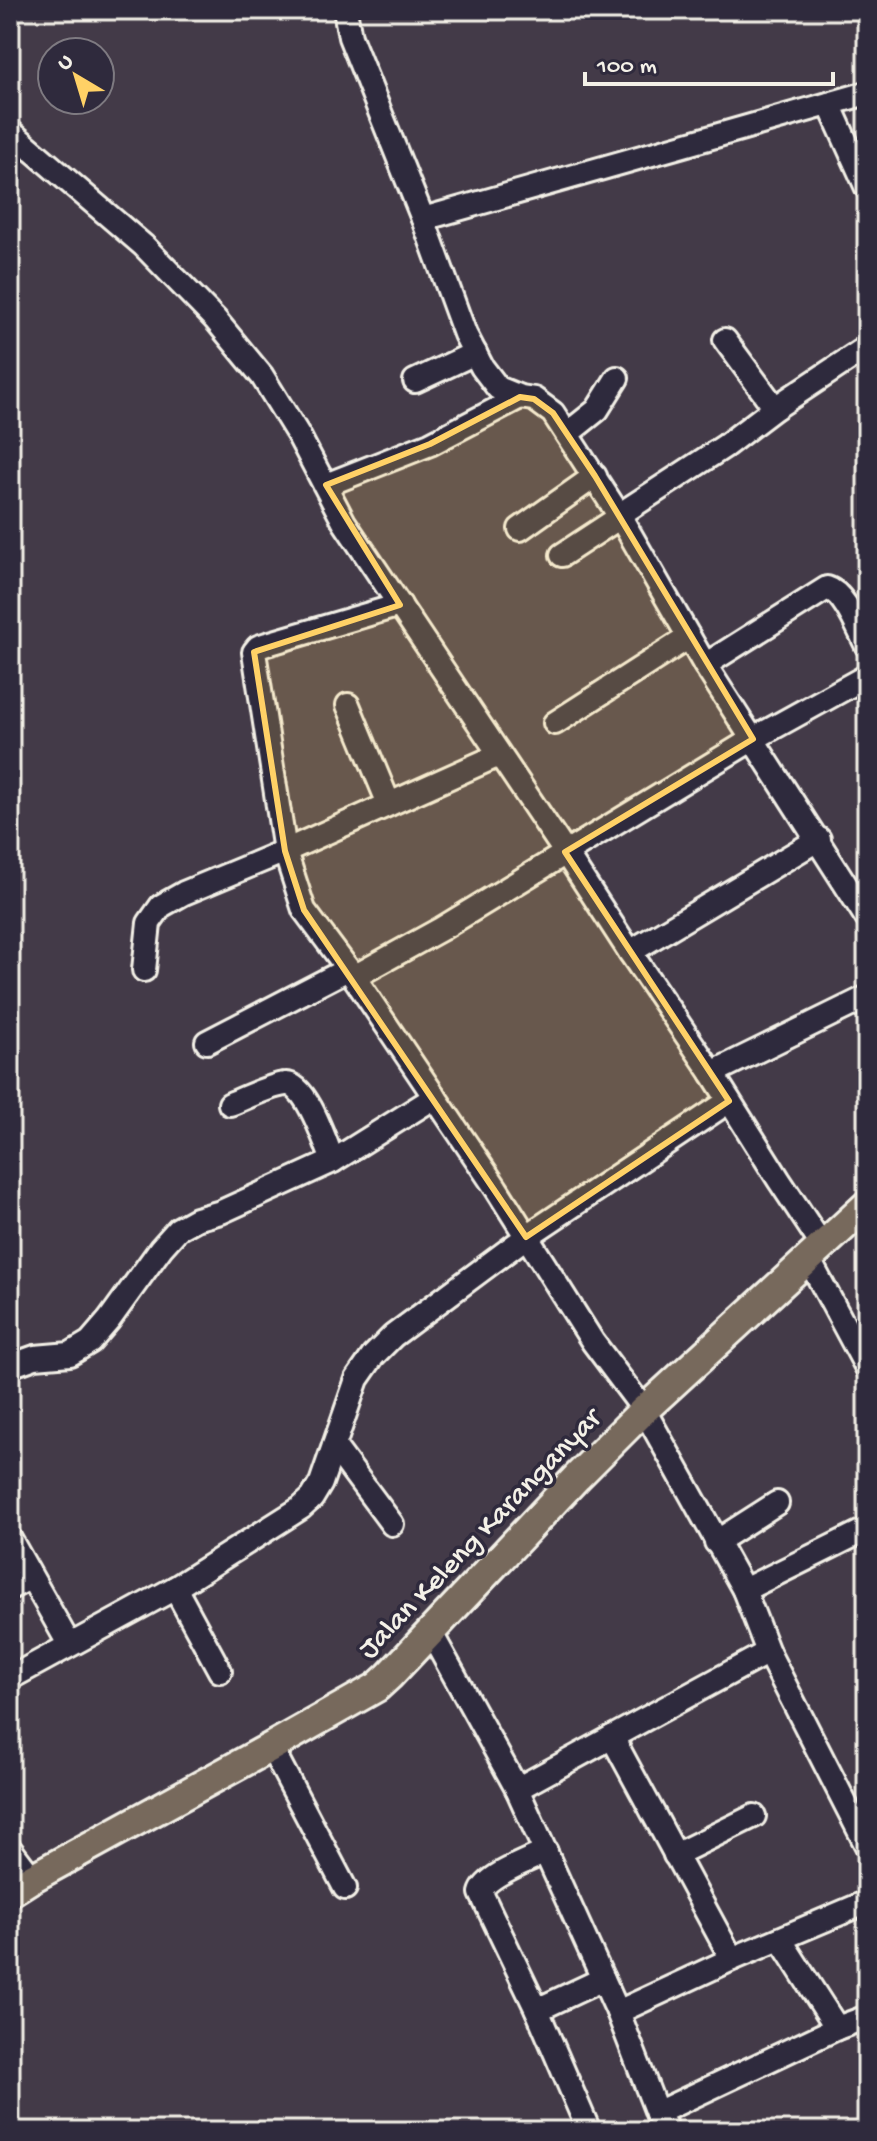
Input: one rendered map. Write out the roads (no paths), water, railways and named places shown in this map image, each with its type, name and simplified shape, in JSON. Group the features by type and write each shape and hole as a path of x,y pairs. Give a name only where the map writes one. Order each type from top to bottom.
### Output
{"main road":[{"name":"Jalan Keleng Karanganyar","path":"21,1885 377,1687 644,1410 867,1205"}],"street":[{"path":"345,10 350,37 465,334 482,367 498,388 534,399 553,413 620,516 705,665 867,918"},
{"path":"423,219 867,93"},
{"path":"829,104 867,188"},
{"path":"10,131 144,246 215,319 262,376 326,485 344,522 712,1073 785,1189 867,1368"},
{"path":"725,340 775,408"},
{"path":"562,555 867,347"},
{"path":"415,381 475,353"},
{"path":"567,434 597,410 617,378"},
{"path":"326,485 430,444 520,397"},
{"path":"520,529 595,476"},
{"path":"705,665 827,588 840,596 867,646"},
{"path":"400,605 267,644 254,652 285,851 304,910 351,973 496,1188 599,1351 644,1410 744,1590 768,1652 867,1846"},
{"path":"555,723 689,637"},
{"path":"207,1042 441,929 753,739 864,683"},
{"path":"348,705 389,804"},
{"path":"144,970 149,923 161,906 184,893 499,755"},
{"path":"630,952 819,839"},
{"path":"712,1073 867,997"},
{"path":"230,1104 284,1084 293,1084 310,1105 333,1161"},
{"path":"10,1366 35,1357 70,1354 90,1342 178,1229 333,1161 435,1097"},
{"path":"10,1678 175,1588 301,1508 321,1483 357,1379 373,1356 393,1336 526,1237 729,1101"},
{"path":"334,1446 392,1524"},
{"path":"716,1542 777,1503"},
{"path":"744,1590 867,1529"},
{"path":"10,1539 20,1583 69,1644"},
{"path":"175,1588 220,1671"},
{"path":"431,1633 517,1789 618,2012 663,2122 837,2028 867,2017"},
{"path":"517,1789 768,1652"},
{"path":"612,1737 732,1959"},
{"path":"271,1747 345,1888"},
{"path":"675,1855 754,1816"},
{"path":"10,1849 21,1885"},
{"path":"546,1852 499,1875 484,1885 481,1893 537,2010 589,2131"},
{"path":"618,2012 732,1959 867,1902"},
{"path":"780,1939 837,2028"},
{"path":"537,2010 603,1979"}]}
